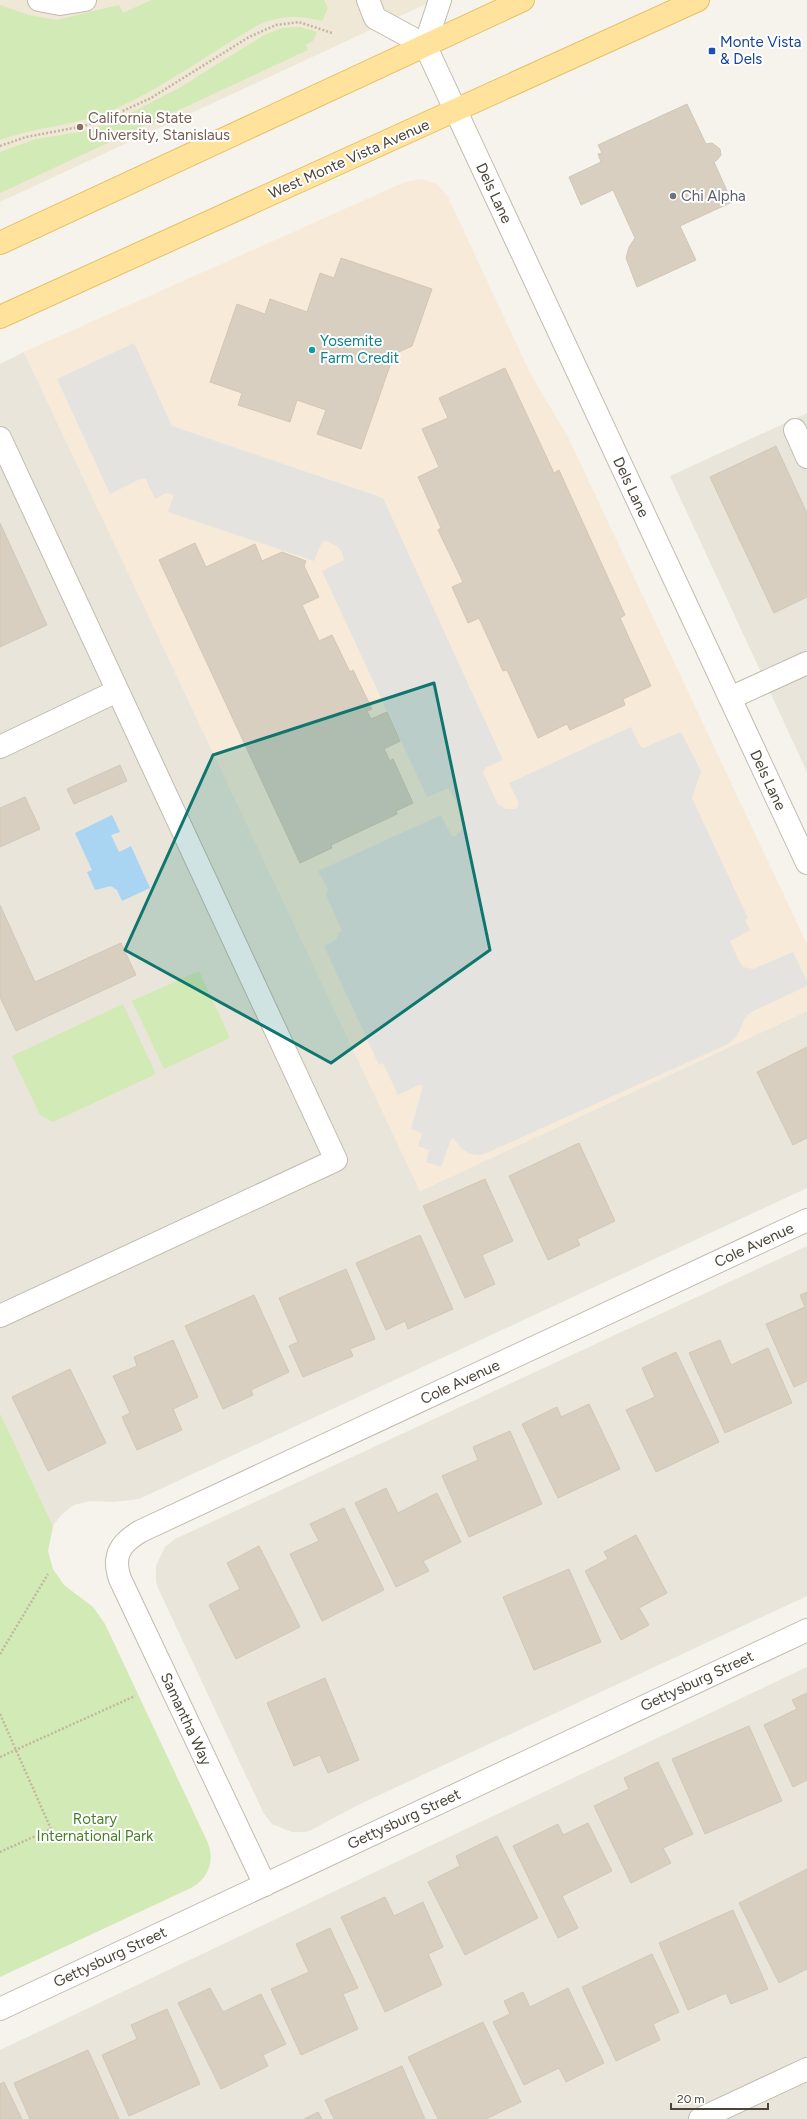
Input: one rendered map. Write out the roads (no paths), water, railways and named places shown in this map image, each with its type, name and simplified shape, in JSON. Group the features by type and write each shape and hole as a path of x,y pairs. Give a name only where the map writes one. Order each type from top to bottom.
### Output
{"main road":[{"path":"0,243 523,0"},
{"name":"West Monte Vista Avenue","path":"0,317 698,0"}],"street":[{"path":"39,0 60,4 85,0"},
{"path":"368,0 375,18 425,45 440,0"},
{"name":"Dels Lane","path":"425,45 807,862"},
{"path":"795,430 807,457"},
{"path":"0,438 336,1160 0,1316"},
{"path":"730,698 807,662"},
{"path":"0,746 117,691"},
{"name":"Cole Avenue","path":"118,1551 129,1539 141,1531 807,1220"},
{"name":"Samantha Way","path":"118,1551 116,1564 120,1579 265,1885"},
{"name":"Gettysburg Street","path":"0,2009 807,1630"},
{"path":"700,2119 807,2069"}],"water":[{"path":"112,815 120,832 111,835 119,852 131,846 150,888 122,901 117,890 111,886 95,890 87,872 92,870 75,833"}],"place":[{"name":"Monte Vista & Dels","path":"712,51"},
{"name":"California State University, Stanislaus","path":"80,127"},
{"name":"Chi Alpha","path":"673,196"},
{"name":"Yosemite Farm Credit","path":"312,350"}],"park label":[{"name":"Rotary International Park","path":"95,1828"}]}
